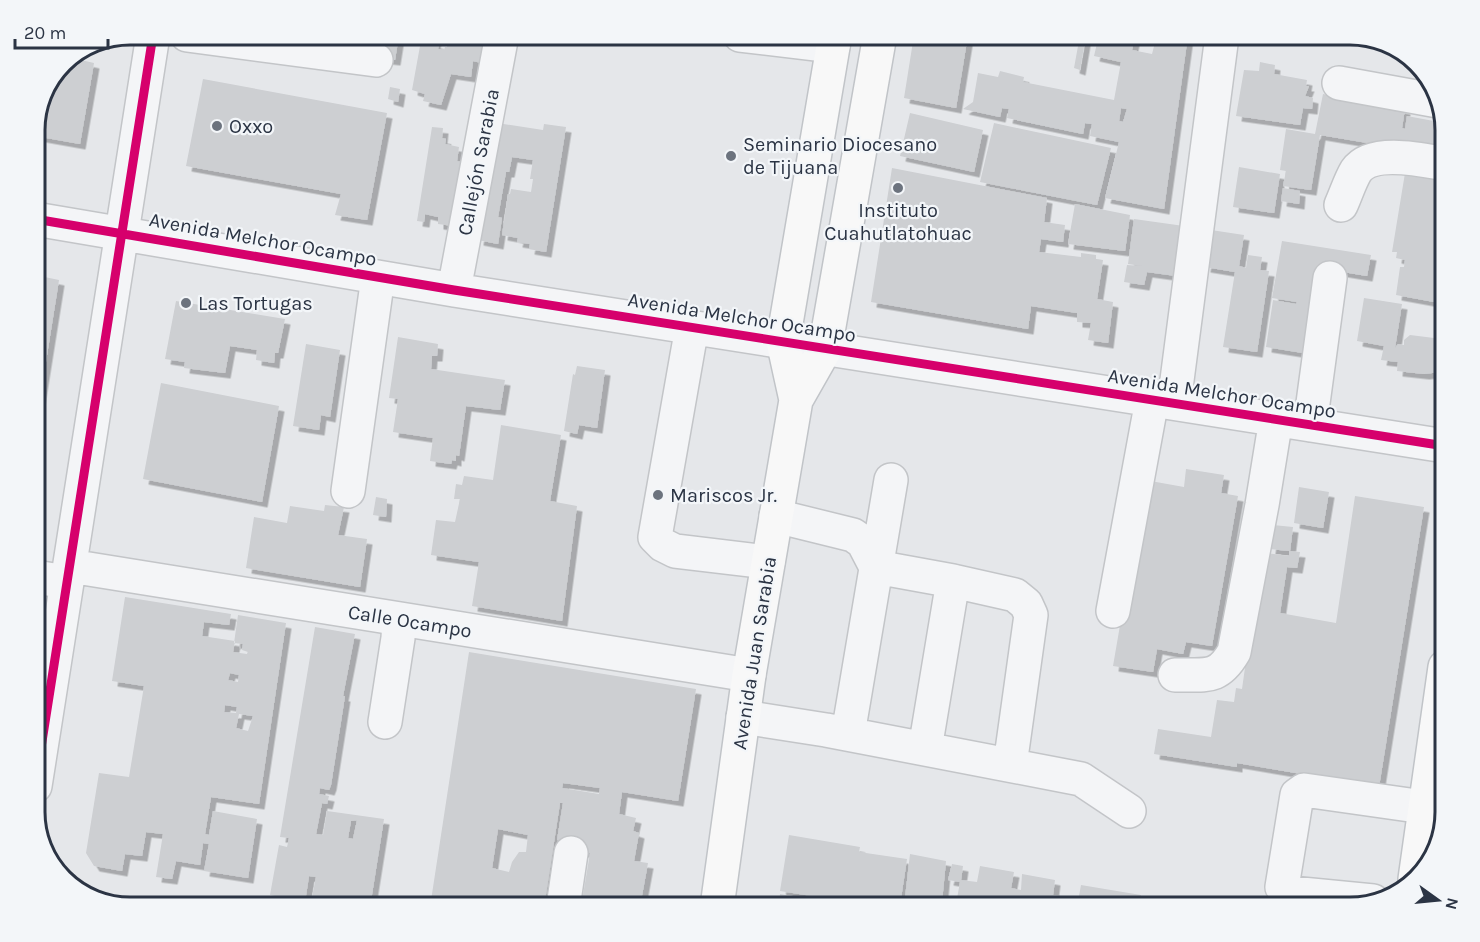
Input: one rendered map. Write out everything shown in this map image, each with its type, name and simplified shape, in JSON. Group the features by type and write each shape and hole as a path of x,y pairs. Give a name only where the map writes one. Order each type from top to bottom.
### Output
{"main road":[{"name":"Avenida Juan Sarabia","path":"718,897 749,675 795,400 783,341 833,45"},
{"name":"Avenida Juan Sarabia","path":"795,400 825,349 878,45"},
{"path":"1427,847 1435,808"}],"street":[{"path":"45,722 151,45"},
{"path":"268,45 376,60"},
{"name":"Callejón Sarabia","path":"454,291 500,45"},
{"path":"1113,611 1163,402 1221,45"},
{"path":"1339,83 1429,99"},
{"path":"1341,205 1357,169 1379,157 1410,158 1435,162"},
{"name":"Avenida Melchor Ocampo","path":"45,221 454,291 1435,444"},
{"path":"348,491 378,277"},
{"path":"1310,424 1330,278"},
{"path":"693,327 655,537 663,545 675,551 768,562"},
{"path":"1175,675 1213,674 1226,666 1234,652 1276,419"},
{"path":"848,734 891,480"},
{"path":"776,516 853,535 863,542 876,567"},
{"path":"876,567 1015,595 1026,604 1032,615 1010,765"},
{"name":"Calle Ocampo","path":"45,576 68,574 399,619 749,675"},
{"path":"925,749 953,581"},
{"path":"385,722 399,619"},
{"path":"743,717 848,734 1081,779 1129,811"},
{"path":"1327,897 1290,893 1282,887 1297,795 1304,790 1435,808"},
{"path":"565,897 571,853"}],"building":[{"path":"375,45 397,45 395,60 386,59 374,49"},
{"path":"439,45 438,49 444,50 447,45 489,45 486,64 473,61 471,77 451,74 441,105 423,101 425,94 412,90 420,46"},
{"path":"912,45 966,45 956,108 904,98"},
{"path":"1078,45 1084,45 1080,70 1074,68"},
{"path":"1097,45 1133,45 1132,50 1152,54 1154,45 1187,45 1164,209 1105,198 1119,142 1090,136 1092,124 1085,123 1083,134 1007,118 1009,109 1002,108 1000,117 963,109 973,102 978,73 998,77 1000,71 1024,77 1023,82 1114,100 1121,62 1094,56","holes":["1121,108 1127,109 1123,122 1119,121"]},
{"path":"82,60 94,63 80,144 45,138 45,125 51,98 59,83"},
{"path":"1260,62 1275,65 1274,74 1307,80 1306,86 1309,86 1305,96 1313,98 1312,109 1303,108 1300,125 1236,116 1244,70 1259,71"},
{"path":"203,79 387,113 367,220 335,215 341,194 186,166"},
{"path":"390,87 400,89 398,102 388,99"},
{"path":"1323,94 1405,109 1402,128 1405,129 1407,116 1434,121 1435,143 1433,154 1320,135 1311,190 1283,186 1286,171 1280,170 1286,129 1315,134"},
{"path":"910,113 983,130 974,172 900,156"},
{"path":"497,123 543,130 544,124 566,127 546,252 529,249 530,244 517,242 518,238 502,235 508,194 511,189 531,192 533,179 530,179 533,160 512,157 509,172 506,172 498,217 502,218 498,244 478,240"},
{"path":"994,123 1111,148 1097,205 980,182"},
{"path":"432,127 443,128 442,138 446,139 445,144 459,147 457,161 471,164 461,227 438,224 438,217 425,214 424,222 417,221"},
{"path":"1239,167 1280,174 1274,213 1233,207"},
{"path":"892,168 1047,198 1044,222 1065,225 1063,242 1041,239 1039,252 1081,257 1081,253 1096,255 1096,259 1103,260 1097,299 1113,302 1108,343 1088,340 1091,323 1077,322 1077,313 1031,306 1028,329 871,302"},
{"path":"1405,173 1435,176 1435,302 1396,295 1400,267 1404,267 1405,260 1396,258 1397,252 1392,252"},
{"path":"1283,188 1300,191 1299,204 1281,201"},
{"path":"1075,204 1130,215 1125,251 1068,244"},
{"path":"1134,219 1184,226 1176,276 1147,272 1144,285 1124,282 1127,265 1142,266 1128,264"},
{"path":"1211,230 1244,235 1239,266 1246,268 1248,255 1262,257 1260,270 1269,271 1257,352 1223,347 1235,272 1205,267"},
{"path":"1282,241 1371,255 1367,276 1331,270 1309,354 1266,347 1273,300 1296,304 1297,302 1272,298"},
{"path":"45,277 59,280 45,368"},
{"path":"1364,298 1402,304 1395,348 1398,344 1404,345 1404,340 1410,335 1434,338 1435,373 1424,374 1397,371 1398,362 1381,360 1384,346 1357,341"},
{"path":"176,301 285,319 274,363 256,360 257,350 230,346 225,373 184,368 185,362 165,359"},
{"path":"398,337 438,344 437,356 432,356 431,369 505,380 500,410 466,406 459,456 456,455 456,461 452,460 451,464 430,461 433,438 393,432 398,399 389,398"},
{"path":"306,344 340,350 330,417 321,415 319,430 293,426"},
{"path":"577,366 605,370 597,428 579,425 577,434 564,431 573,374 575,375"},
{"path":"161,383 279,406 262,502 143,479"},
{"path":"501,425 561,435 550,501 577,506 562,621 472,606 479,562 431,555 436,520 455,522 460,499 454,499 456,484 462,485 464,476 493,480"},
{"path":"1186,469 1224,475 1221,493 1238,496 1212,646 1186,642 1183,654 1157,649 1153,672 1113,666 1145,480 1184,487"},
{"path":"1299,487 1329,492 1323,528 1294,523"},
{"path":"1355,496 1424,507 1379,787 1237,763 1237,767 1154,754 1158,729 1211,737 1217,700 1234,702 1236,688 1242,689 1250,632 1266,553 1289,556 1289,551 1270,549 1273,525 1293,527 1290,551 1300,552 1297,568 1287,567 1280,613 1336,623"},
{"path":"376,497 387,499 386,517 373,515"},
{"path":"325,505 344,507 338,535 367,539 360,587 246,568 254,517 287,523 290,506 324,511"},
{"path":"125,597 231,614 229,625 204,622 202,636 234,641 238,615 286,623 259,804 211,797 205,834 209,835 213,811 257,819 248,878 204,871 209,844 203,843 200,865 176,861 172,879 156,877 163,834 146,832 142,856 125,854 122,871 94,866 86,853 99,773 129,777 144,686 112,681","holes":["235,643 243,644 242,650 248,652 247,654 233,652","230,673 239,675 238,682 228,680","225,705 237,707 236,713 224,712","239,714 253,716 248,731 236,728"]},
{"path":"315,627 355,634 343,696 345,696 331,785 329,790 320,788 319,794 329,796 327,804 322,803 316,834 323,835 327,811 384,819 372,897 312,897 316,877 309,876 306,897 270,895 279,845 287,847 289,838 280,837","holes":["357,820 353,839 348,838 351,821"]},
{"path":"469,652 696,689 678,801 622,792 619,814 636,818 633,831 639,833 634,861 648,863 642,897 583,897 590,853 578,851 579,843 557,840 563,803 560,803 546,897 432,897","holes":["563,783 600,788 599,794 562,788","498,829 528,835 526,852 519,852 509,872 492,868"]},
{"path":"789,835 860,847 859,852 907,859 901,897 818,897 780,891"},
{"path":"910,854 946,861 942,897 905,897"},
{"path":"952,864 963,866 961,880 977,882 980,866 1014,872 1011,888 1021,890 1022,874 1055,880 1053,895 1065,897 957,897 960,882 948,880"},
{"path":"1081,885 1141,895 1141,897 1079,897"},
{"path":"780,894 799,897 780,897"}],"cycle path":[{"path":"45,722 151,45"},
{"path":"45,221 454,290 1435,444"}],"place":[{"name":"Oxxo","path":"217,126"},
{"name":"Seminario Diocesano de Tijuana","path":"731,156"},
{"name":"Instituto Cuahutlatohuac","path":"898,188"},
{"name":"Las Tortugas","path":"186,303"},
{"name":"Mariscos Jr.","path":"658,495"}]}
